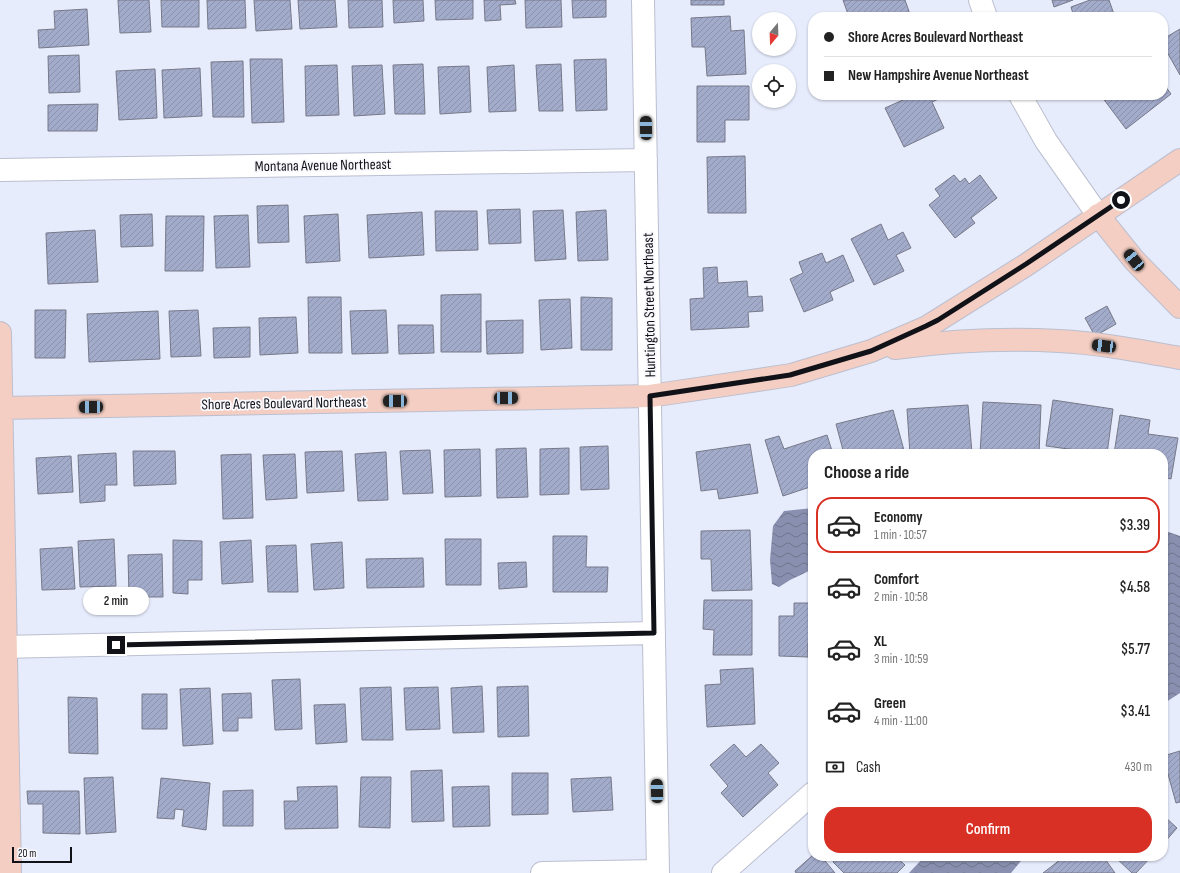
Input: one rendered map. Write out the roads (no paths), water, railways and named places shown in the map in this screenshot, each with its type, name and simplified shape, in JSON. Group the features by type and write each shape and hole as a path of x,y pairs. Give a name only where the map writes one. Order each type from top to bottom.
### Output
{"street":[{"name":"Huntington Street Northeast","path":"643,0 658,872"},
{"path":"980,0 984,12"},
{"path":"1023,100 1046,141 1098,215 1134,260 1180,307"},
{"name":"Montana Avenue Northeast","path":"0,170 646,160"},
{"name":"Shore Acres Boulevard Northeast","path":"1,408 650,396 790,375 871,351 926,326 1026,264 1180,160"},
{"path":"0,333 3,647 10,873"},
{"path":"871,351 937,343 997,340 1060,341 1134,349 1180,358"},
{"path":"3,647 654,633"},
{"path":"723,873 808,797"},
{"path":"542,873 658,872"}],"water":[{"path":"808,509 808,571 779,587 772,584 770,560 773,526 784,511"},
{"path":"1168,532 1180,536 1180,693 1168,701"},
{"path":"920,861 1021,861 1011,873 909,873"}]}
